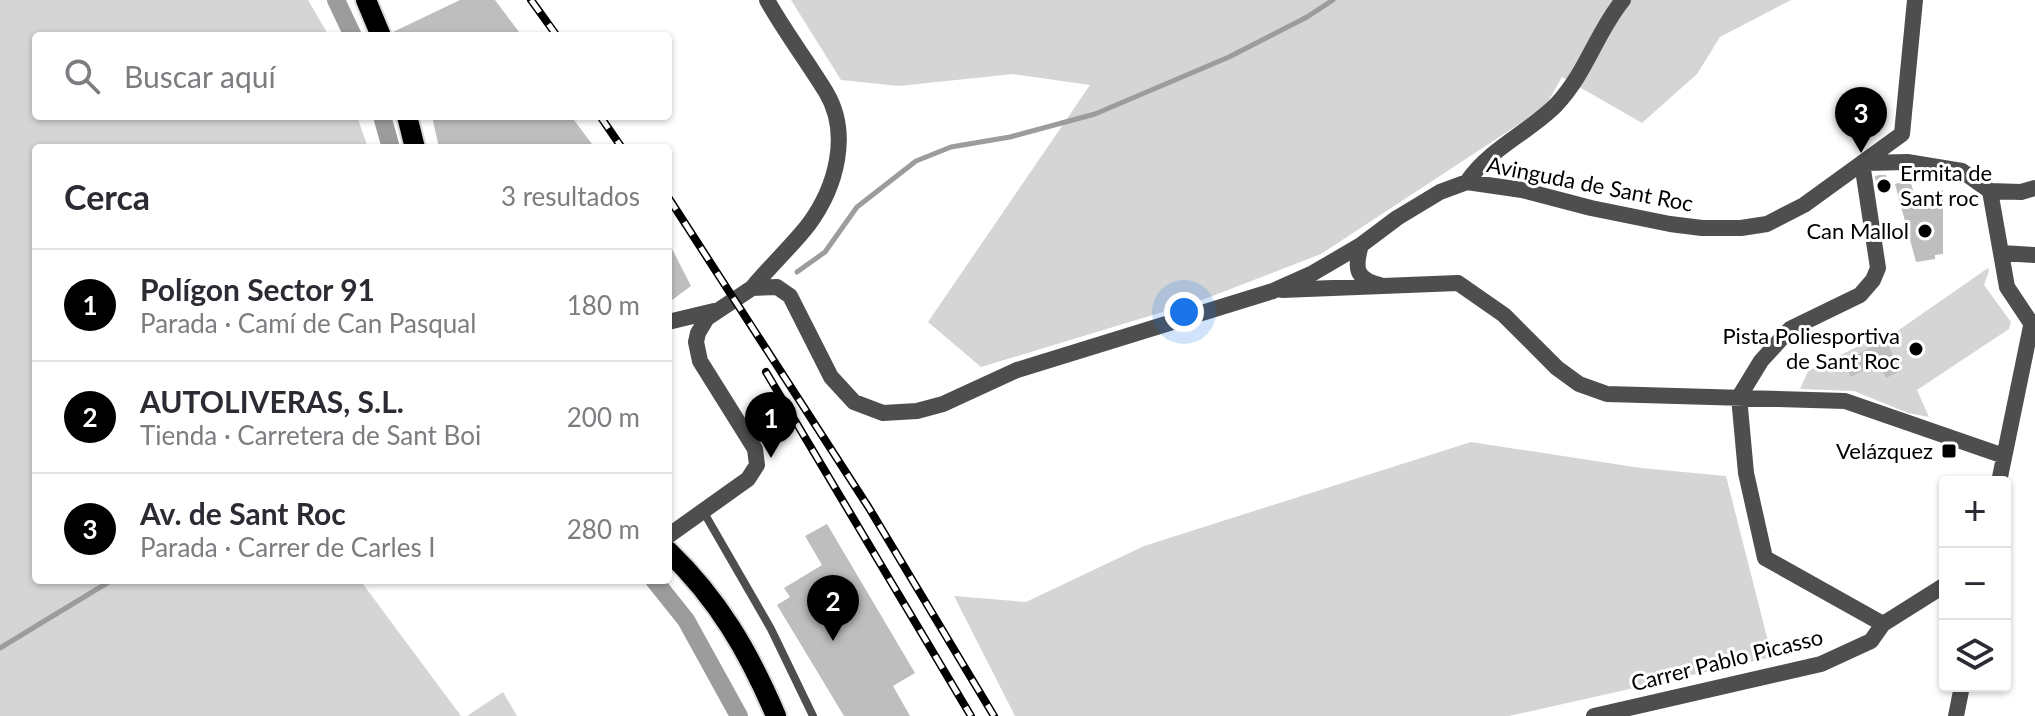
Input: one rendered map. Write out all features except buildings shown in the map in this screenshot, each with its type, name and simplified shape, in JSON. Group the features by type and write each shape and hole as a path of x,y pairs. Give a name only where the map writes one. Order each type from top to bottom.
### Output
{"main road":[{"path":"366,0 379,32"},
{"path":"408,120 414,144"},
{"path":"672,555 716,602 747,653 776,716"}],"street":[{"path":"672,533 748,479 757,465 755,449 697,351 701,325 715,311 752,288 817,211 830,184 840,145 837,118 827,93 786,35 767,0"},
{"path":"1467,182 1477,166 1535,124 1562,97 1581,73 1623,0"},
{"path":"1915,0 1902,134 1913,155 1935,166"},
{"name":"Avinguda de Sant Roc","path":"1273,291 1313,273 1361,245 1440,192 1467,182 1522,190 1670,224 1741,228 1767,224 1793,211 1902,134"},
{"path":"1883,624 1765,558 1746,473 1739,397 1761,361 1790,329 1860,295 1873,280 1878,268 1862,163 1907,162 1962,171 1990,191 2021,192 2035,188"},
{"path":"1990,191 2007,287 2033,328 2000,476"},
{"path":"1361,245 1357,266 1360,276 1367,282 1389,287"},
{"path":"2002,253 2035,255"},
{"path":"752,288 769,285 784,289 795,304 823,363 842,391 867,409 891,413 926,410 1017,370 1273,291 1458,283 1504,315 1557,368 1579,384 1607,394 1845,401 2004,456"},
{"path":"672,321 715,311"},
{"name":"Carrer Pablo Picasso","path":"1594,716 1821,664 1871,641 1883,624 1939,589"},
{"path":"1956,716 1961,692"}],"lane":[{"path":"703,511 771,629 813,716"}],"shaded area":[{"path":"0,0 308,0 327,32 32,32 32,120 358,120 367,144 32,144 32,584 363,584 461,716 0,716"},
{"path":"791,0 1791,0 1720,37 1697,74 1642,123 1562,77 1545,107 1321,254 1202,300 981,367 928,322 1090,85 1013,74 899,86 841,80"},
{"name":"Pista Poliesportiva de Sant Roc","path":"1988,268 1984,285 2011,322 2009,329 1917,390 1929,417 1908,413 1854,391 1800,389 1808,371 1883,334 1886,339"},
{"path":"1471,442 1641,468 1726,476 1772,657 1509,716 1015,716 954,596 1026,602 1144,546"},
{"path":"503,692 517,716 467,716"}],"waterway":[{"path":"336,0 351,32"},
{"path":"797,272 825,252 857,207 916,161 951,147 1010,137 1095,114 1229,57 1307,17 1333,0"},
{"path":"383,120 390,144"},
{"path":"0,648 105,584"},
{"path":"657,584 686,620 739,716"}],"railway":[{"path":"531,0 554,32"},
{"path":"603,120 619,144"},
{"path":"672,203 869,508 994,716"},
{"path":"766,372 971,716"}],"place":[{"name":"Av. de Sant Roc","path":"1861,153"},
{"name":"Ermita de Sant roc","path":"1884,186"},
{"name":"Can Mallol","path":"1925,231"},
{"name":"Pista Poliesportiva de Sant Roc","path":"1916,349"},
{"name":"Velázquez","path":"1949,451"},
{"name":"Polígon Sector 91","path":"771,458"},
{"name":"AUTOLIVERAS, S.L.","path":"833,641"}]}
